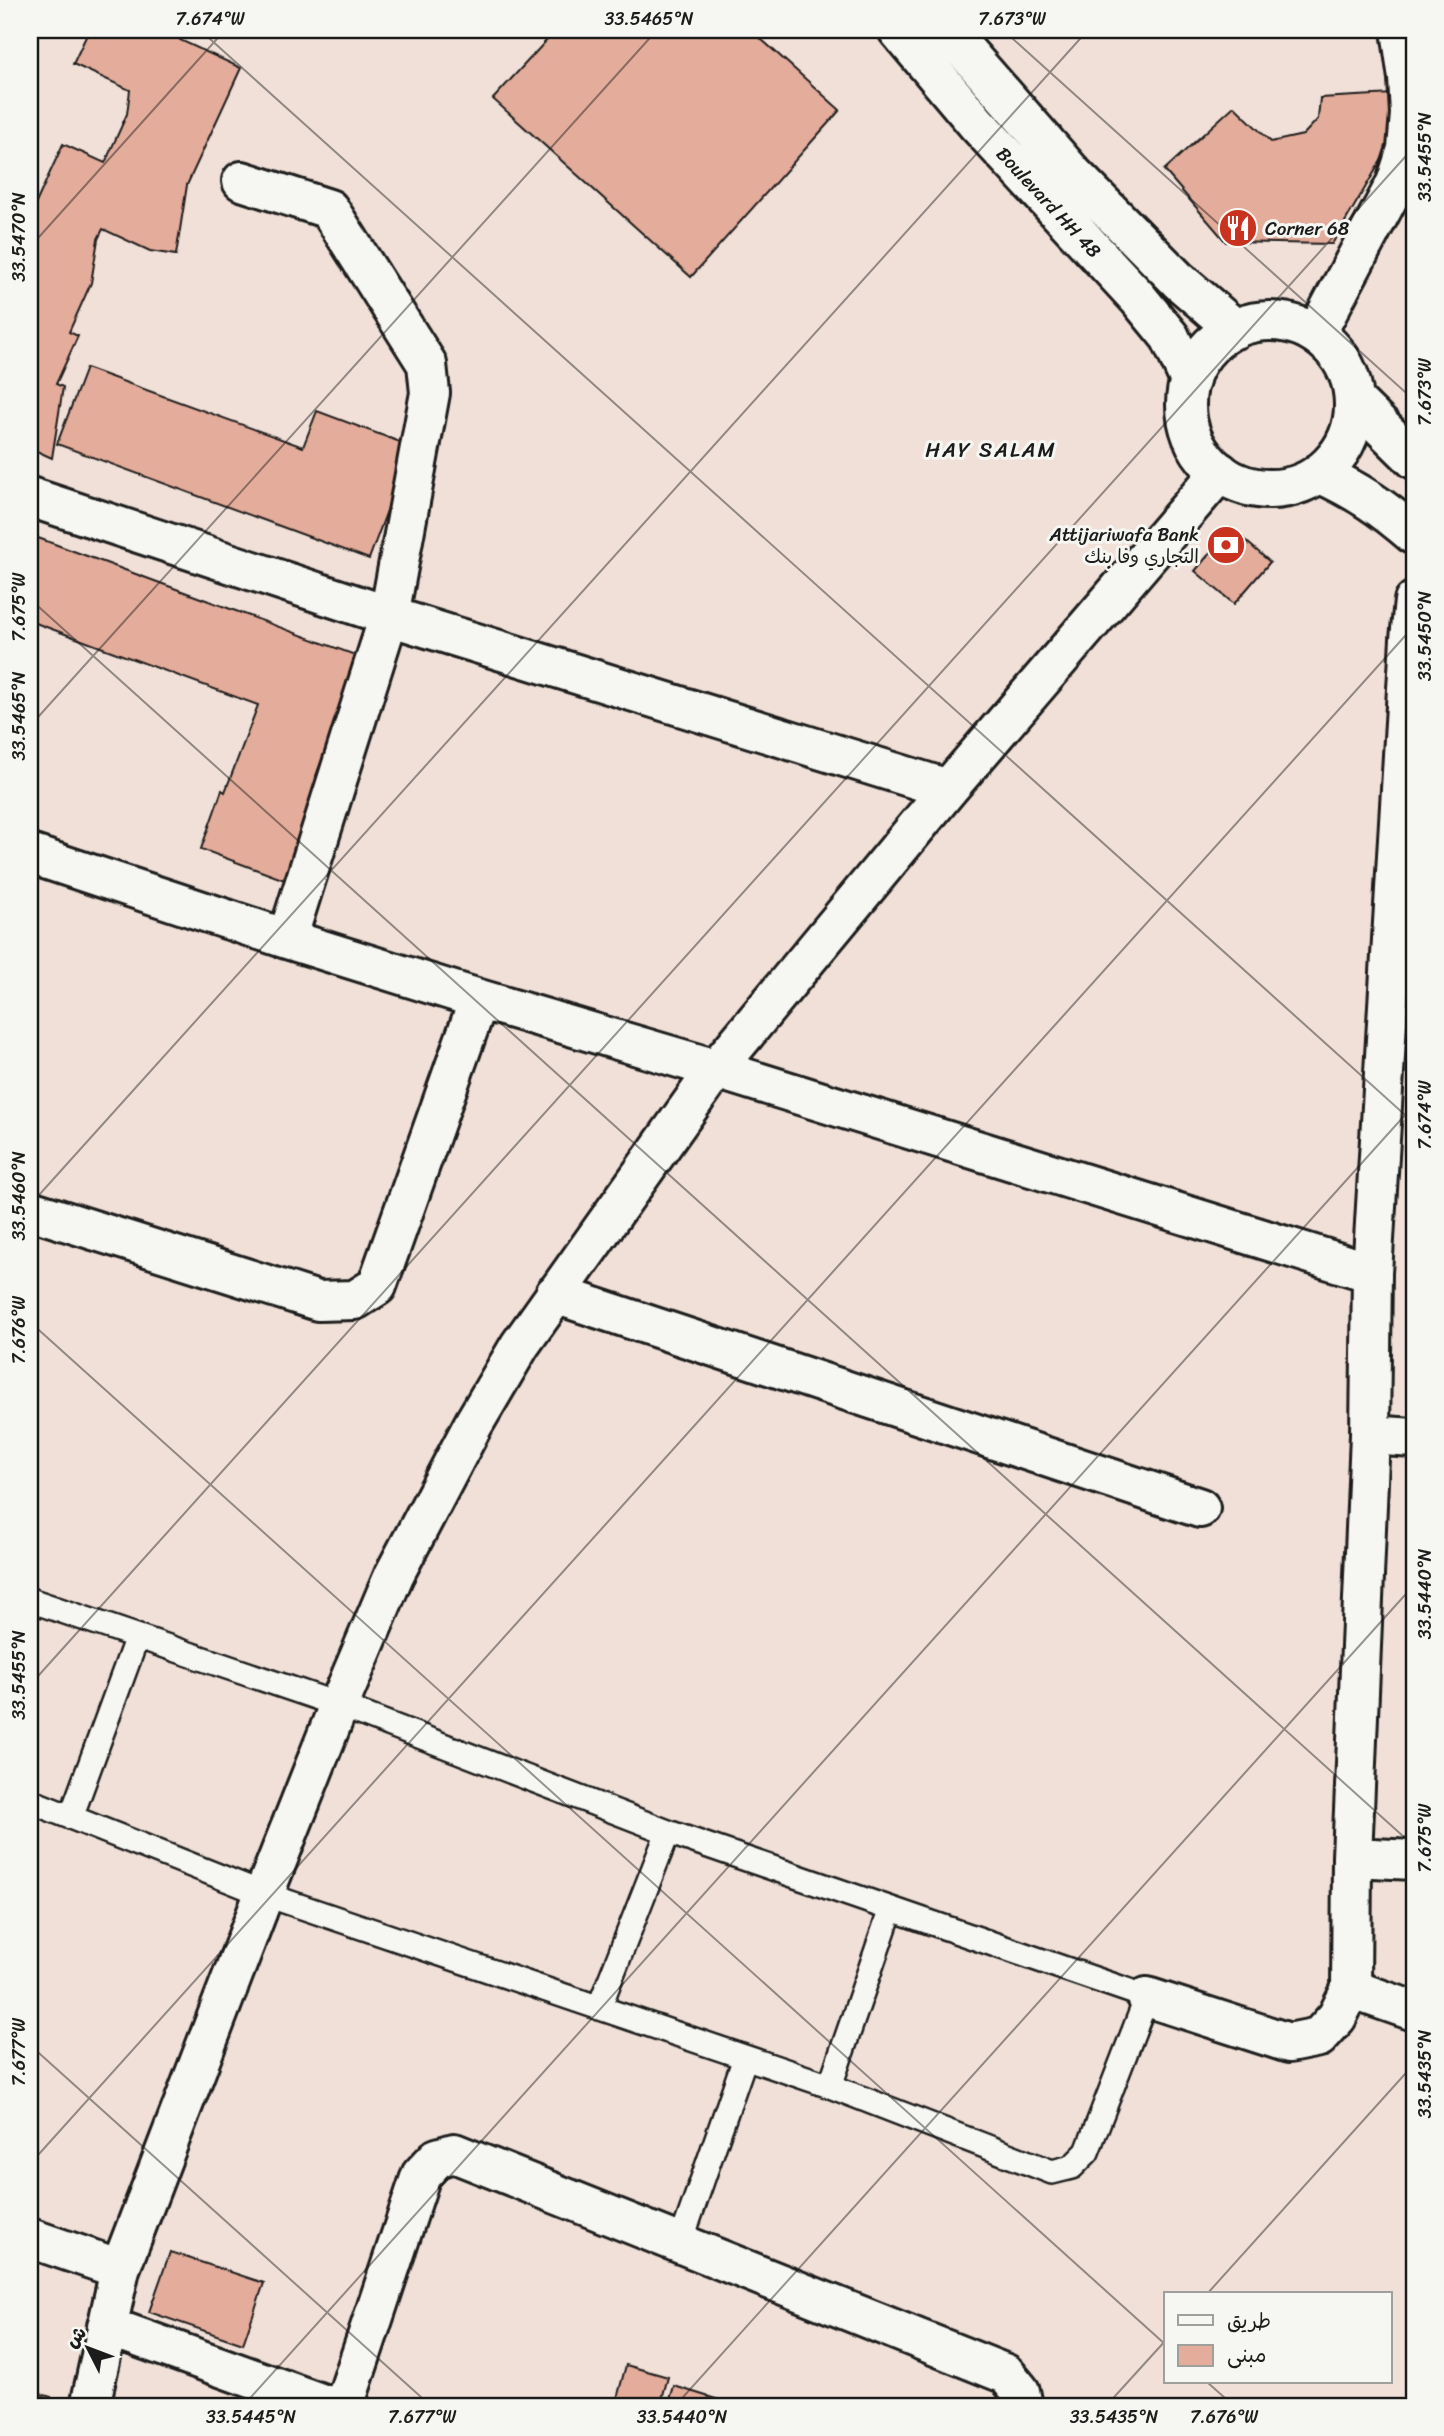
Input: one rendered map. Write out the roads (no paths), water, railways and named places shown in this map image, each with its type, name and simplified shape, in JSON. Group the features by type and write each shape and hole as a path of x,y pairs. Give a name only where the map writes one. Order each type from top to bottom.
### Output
{"street":[{"name":"Boulevard HH 48","path":"898,30 977,124 1146,308 1170,337 1190,381"},
{"name":"Boulevard HH 48","path":"947,30 1083,184 1178,280 1235,329"},
{"path":"1316,334 1396,183 1407,149 1409,102 1401,30"},
{"path":"242,181 329,209 427,364 430,393 389,616 287,939"},
{"path":"1276,321 1297,325 1316,334 1336,352 1349,375 1354,400 1346,441 1335,459 1319,473 1296,485 1269,489 1243,485 1220,472 1201,454 1190,431 1186,406 1190,381 1206,350 1235,329 1255,322 1276,321"},
{"path":"1354,400 1414,458"},
{"path":"90,2406 120,2269 339,1705 394,1575 520,1345 716,1069 948,789 1220,472"},
{"path":"1319,473 1350,487 1382,507 1414,535"},
{"path":"30,497 389,616 948,789"},
{"path":"1147,1997 1289,2043 1319,2037 1337,2017 1351,1989 1352,1857 1370,1435 1372,1273 1414,601"},
{"path":"30,854 479,999 716,1069 1372,1273"},
{"path":"30,1210 318,1301 355,1300 377,1286 479,999"},
{"path":"555,1294 1200,1508"},
{"path":"1370,1435 1414,1438"},
{"path":"1352,1857 1414,1860"},
{"path":"1351,1989 1414,2011"},
{"path":"344,2406 421,2175 437,2158 454,2153 680,2244 1014,2390"},
{"path":"30,2238 120,2269"},
{"path":"107,2326 329,2406"}],"lane":[{"path":"30,1600 339,1705 668,1832 1147,1997 1087,2152 1072,2167 1052,2172 830,2086 264,1894 30,1801"},
{"path":"71,1817 137,1637"},
{"path":"599,2008 668,1832"},
{"path":"830,2086 891,1909"},
{"path":"680,2244 745,2058"}],"place":[{"name":"Corner 68","path":"1238,228"},
{"name":"Attijariwafa Bank التجاري وفا بنك","path":"1226,545"}],"district":[{"name":"HAY SALAM","path":"991,450"}]}
